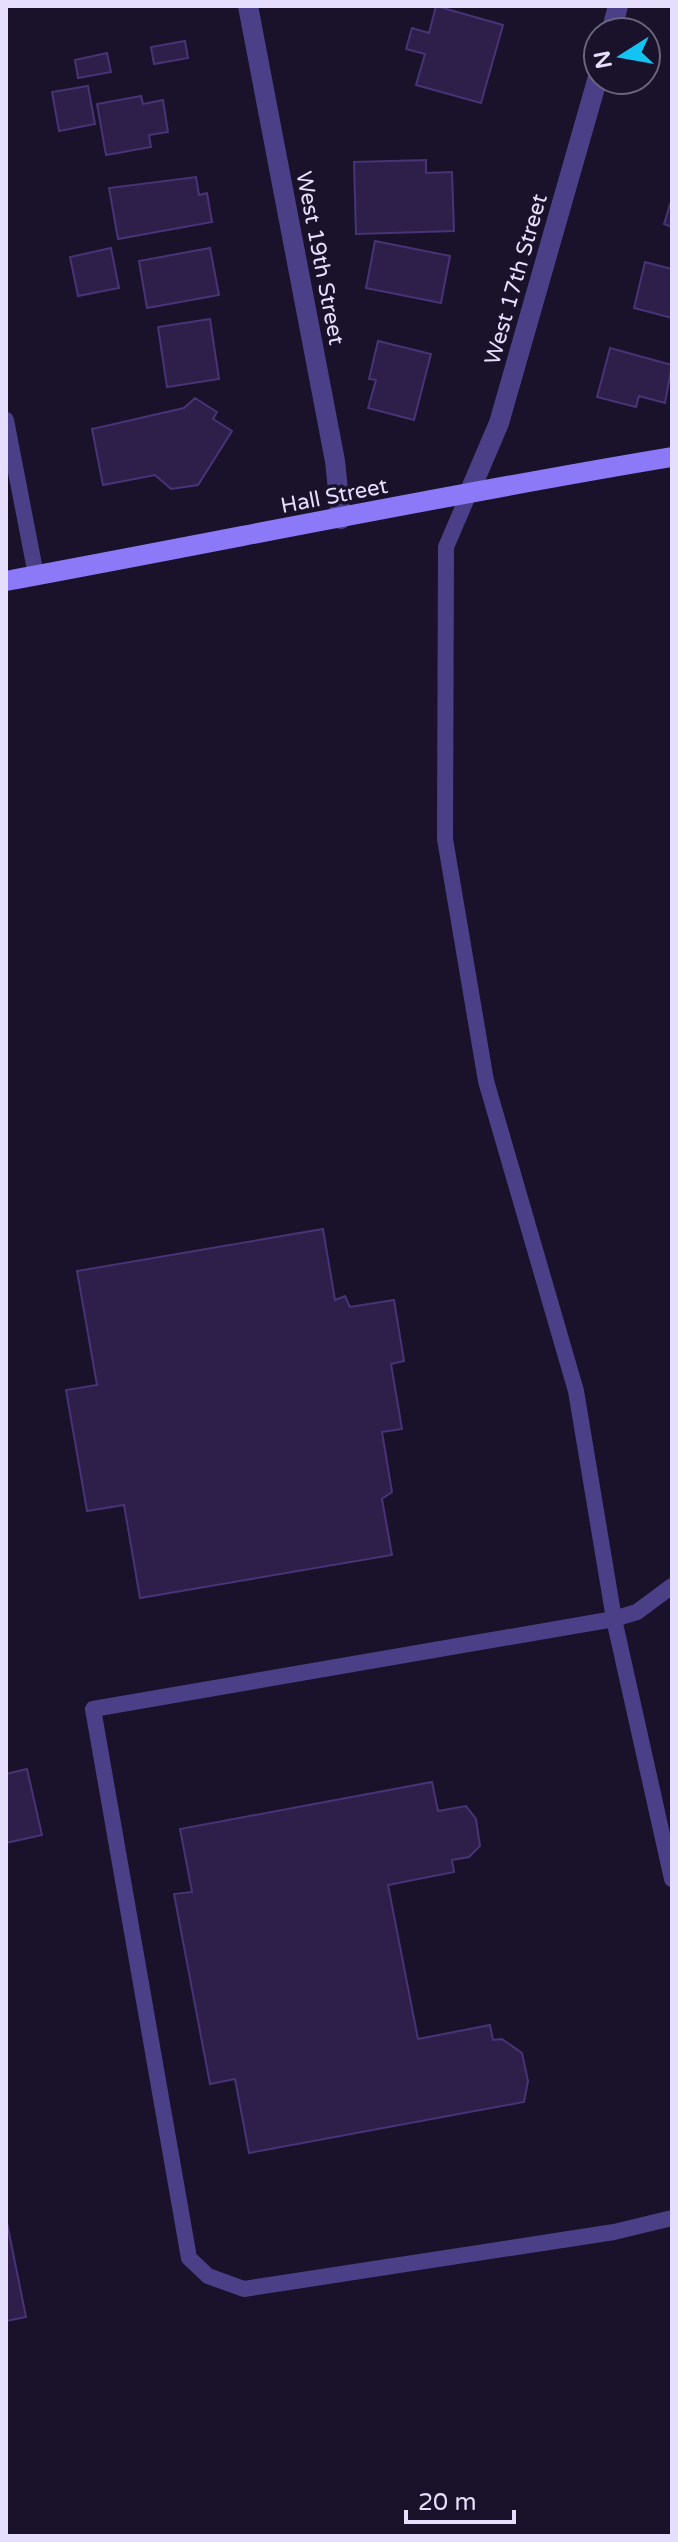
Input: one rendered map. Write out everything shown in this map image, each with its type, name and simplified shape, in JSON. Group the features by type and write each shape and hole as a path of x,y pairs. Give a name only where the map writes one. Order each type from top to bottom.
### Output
{"street":[{"name":"West 19th Street","path":"248,6 335,461 341,519"},
{"name":"West 17th Street","path":"470,491 499,423 593,96"},
{"name":"Hall Street","path":"6,581 341,519 470,491 672,457"}],"lane":[{"path":"6,420 36,575"},
{"path":"470,491 446,547 445,839 486,1081 576,1391 614,1619 672,1879"},
{"path":"672,1586 637,1612 614,1619 93,1709 189,2258 208,2276 244,2289 614,2232 672,2218"}],"building":[{"path":"436,6 503,25 481,103 416,85 425,54 406,49 412,28 429,33"},
{"path":"185,41 188,58 154,64 151,47"},
{"path":"107,53 111,72 78,78 75,60"},
{"path":"88,86 95,124 59,131 52,92"},
{"path":"141,96 143,104 163,100 168,132 149,135 151,147 106,155 97,104"},
{"path":"426,160 426,173 452,172 454,231 356,234 354,162"},
{"path":"196,177 199,195 207,193 212,222 118,239 109,188"},
{"path":"672,198 672,227 664,224"},
{"path":"375,241 450,256 441,303 366,288"},
{"path":"111,248 119,288 78,296 70,257"},
{"path":"210,248 219,295 147,308 139,261"},
{"path":"645,262 672,269 672,318 634,308"},
{"path":"210,319 219,379 167,387 158,327"},
{"path":"378,341 431,354 414,420 368,408 376,380 369,379"},
{"path":"610,348 672,365 665,403 639,396 636,407 597,397"},
{"path":"195,398 217,412 213,419 232,431 198,485 171,489 155,475 103,485 92,429 184,408"},
{"path":"323,1229 335,1300 345,1296 350,1307 394,1300 404,1361 391,1364 402,1429 382,1432 392,1492 382,1499 392,1555 140,1598 124,1505 87,1511 66,1390 97,1385 77,1271"},
{"path":"27,1769 42,1835 6,1843 6,1774"},
{"path":"432,1782 438,1811 466,1806 476,1819 480,1846 469,1857 452,1860 454,1872 388,1885 418,2039 490,2025 493,2040 502,2039 522,2053 528,2081 524,2102 249,2153 235,2079 210,2084 174,1894 192,1892 180,1829"},
{"path":"6,2218 26,2317 6,2321"}]}
